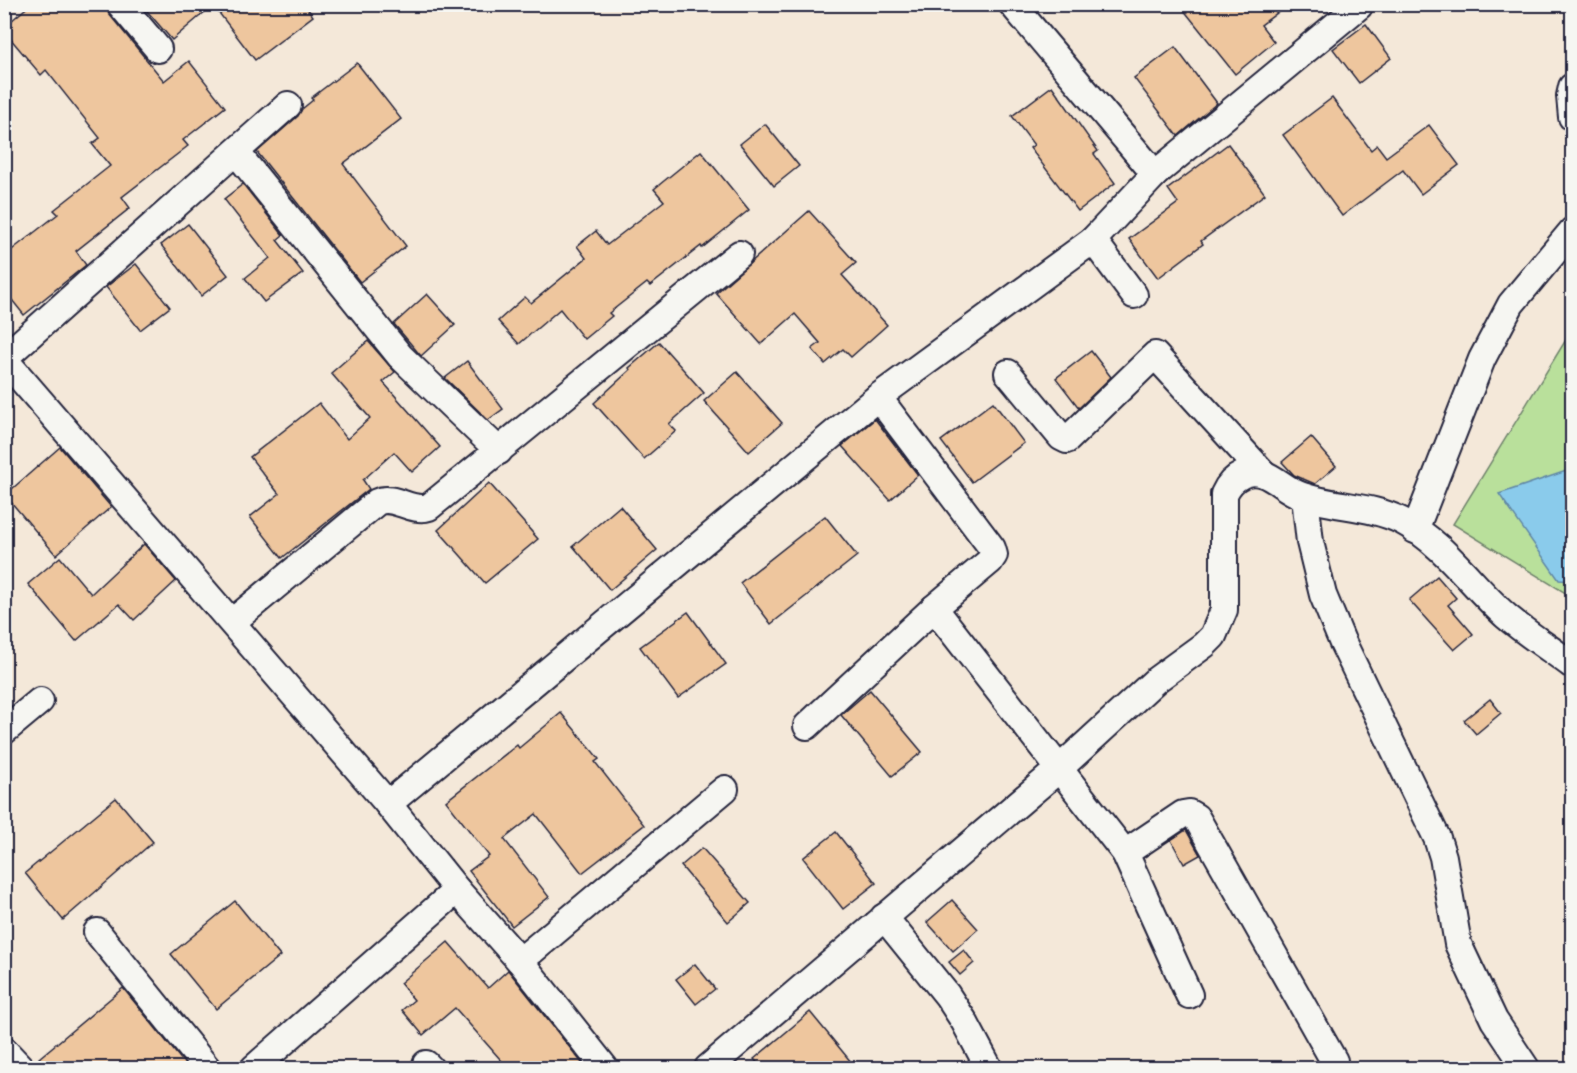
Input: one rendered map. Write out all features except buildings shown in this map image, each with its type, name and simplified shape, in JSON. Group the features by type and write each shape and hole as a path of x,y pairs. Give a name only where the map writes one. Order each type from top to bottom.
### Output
{"street":[{"path":"120,4 158,49"},
{"path":"1012,4 1155,174"},
{"path":"388,804 878,397 1093,240 1155,174 1359,6"},
{"path":"1572,87 1570,96 1572,117"},
{"path":"288,105 4,359 388,804 457,890 520,961 605,1068"},
{"path":"236,152 400,356 499,451"},
{"path":"1415,530 1482,359 1510,304 1572,231"},
{"path":"1093,240 1134,295"},
{"path":"232,622 377,502 387,499 415,509 429,507 739,254"},
{"path":"1008,373 1061,437 1067,440 1155,356 1263,473 1287,489 1305,497 1384,514 1402,521 1428,538 1450,558 1506,616 1572,665"},
{"path":"807,726 934,608 990,561 993,552 878,397"},
{"path":"708,1068 1060,768 1156,680 1213,636 1224,610 1225,599 1224,494 1234,479 1252,471 1263,473"},
{"path":"1305,497 1310,542 1323,594 1342,641 1437,838 1443,857 1454,932 1463,956 1504,1037 1526,1068"},
{"path":"934,608 1125,853 1189,995"},
{"path":"4,731 40,701"},
{"path":"520,961 725,789"},
{"path":"1125,853 1183,814 1189,813 1196,817 1334,1061"},
{"path":"254,1068 457,890"},
{"path":"884,917 947,995 990,1068"},
{"path":"97,932 207,1068"},
{"path":"4,1050 21,1068"}],"green space":[{"path":"1572,330 1572,597 1453,524"}],"water":[{"path":"1572,469 1572,581 1559,580 1499,494"}]}
